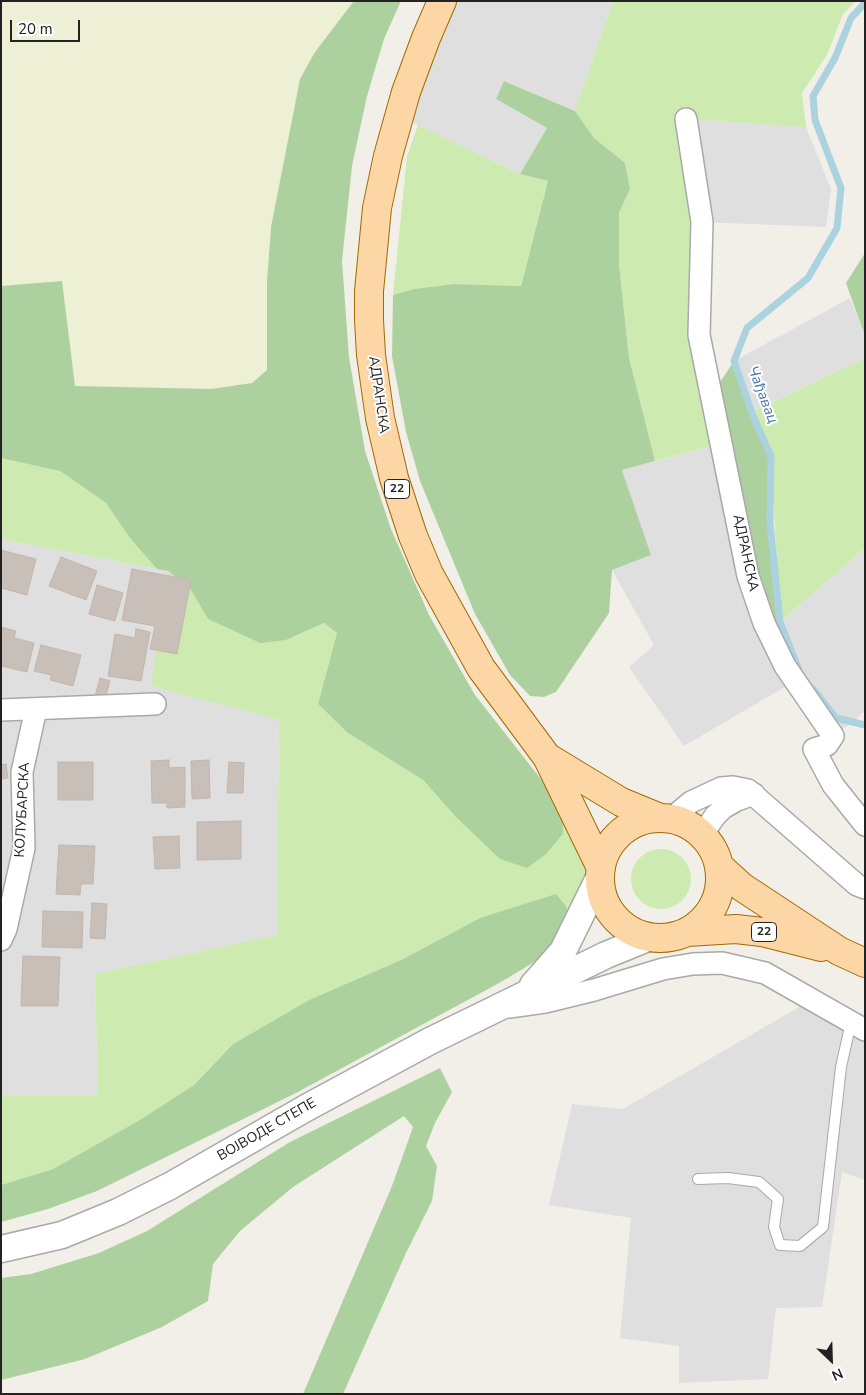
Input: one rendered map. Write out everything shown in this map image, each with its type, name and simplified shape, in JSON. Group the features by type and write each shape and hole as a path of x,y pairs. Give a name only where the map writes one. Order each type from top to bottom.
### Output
{"main road":[{"name":"АДРАНСКА","path":"442,1 406,92 388,156 377,208 369,291 371,355 375,386 394,478 413,536 429,574 481,668 547,757 600,873"},
{"name":"АДРАНСКА","path":"547,757 621,802 665,818"},
{"name":"22","path":"665,818 688,825 702,835 710,844 719,866 720,888 712,909 705,918 687,932"},
{"path":"600,873 608,848 621,832 639,821 665,818"},
{"name":"22","path":"719,866 742,887 839,951 865,963"},
{"name":"22","path":"600,873 601,891 610,913 628,929 650,937 663,938 687,932 736,929 762,932 839,951"}],"street":[{"name":"АДРАНСКА","path":"686,119 702,222 699,335 720,444 738,516 748,576 764,623 784,666 833,736 827,745 814,749 833,785 865,825"},
{"path":"1,710 155,704"},
{"name":"КОЛУБАРСКА","path":"1,940 6,929 24,848 22,772 36,709"},
{"path":"665,818 721,788 740,788 754,794 862,880"},
{"path":"702,835 723,808 737,800 754,794"},
{"name":"ВОЈВОДЕ СТЕПЕ","path":"526,993 563,951 577,927 600,873"},
{"name":"ВОЈВОДЕ СТЕПЕ","path":"1,1250 62,1235 118,1212 170,1186 342,1088 496,1008 606,954 650,937"},
{"path":"496,1008 545,1002 672,967 722,963 765,973 858,1026"}],"lane":[{"path":"698,1179 728,1178 759,1182 778,1199 774,1227 780,1245 800,1246 823,1227 842,1067 858,1026"}],"shaded area":[{"path":"442,1 613,1 575,111 505,81 496,99 547,128 520,174 399,116"},
{"path":"686,119 806,127 831,189 826,227 702,222"},
{"path":"850,298 865,336 865,358 752,412 734,361"},
{"path":"720,444 764,623 780,622 865,548 865,710 853,722 833,736 795,681 684,746 629,667 654,645 612,570 651,555 622,470"},
{"path":"1,539 168,571 152,686 279,720 277,935 95,974 98,1096 1,1095"},
{"path":"813,999 865,1029 865,1180 842,1172 822,1307 776,1308 768,1379 679,1383 679,1346 620,1338 631,1218 549,1205 572,1104 623,1109"}],"green space":[{"path":"1,1 354,1 315,52 300,79 271,227 267,282 267,370 252,383 211,389 75,386 61,281 1,286"},
{"path":"354,1 401,1 384,39 367,96 352,166 342,261 349,357 365,451 391,529 429,615 475,695 562,806 563,834 545,855 527,868 500,859 455,816 423,780 348,733 318,704 337,633 324,623 286,640 260,643 208,619 189,587 168,571 157,569 130,538 106,503 60,471 1,458 1,286 62,281 75,386 211,389 252,383 267,370 267,282 271,227 300,79 315,52"},
{"path":"613,1 856,1 843,14 827,55 802,93 806,127 686,119 720,444 655,461 629,358 619,264 619,213 630,189 625,163 594,138 575,111"},
{"path":"504,81 575,111 594,138 625,163 630,189 619,213 619,264 629,358 655,461 622,470 651,555 612,570 609,613 556,692 544,697 530,696 510,675 475,614 420,481 406,432 392,356 393,295 414,289 453,284 521,286 548,181 520,174 547,128 496,99"},
{"path":"418,125 520,174 548,181 521,286 453,284 414,289 393,295 407,156"},
{"path":"865,253 865,336 846,283"},
{"path":"865,358 865,548 780,622 771,456 752,412"},
{"path":"734,361 753,416 771,456 770,523 780,622 764,623 711,396"},
{"path":"1,456 60,471 106,503 130,537 157,569 1,539"},
{"path":"168,571 189,587 208,619 286,640 324,623 337,633 318,704 348,733 423,780 455,816 562,806 592,871 563,935 480,918 401,960 309,1000 233,1044 194,1085 138,1121 53,1169 1,1185 1,1095 98,1096 95,974 277,935 279,720 151,686"},
{"path":"655,849 667,849 678,854 686,862 691,873 689,891 678,904 667,909 655,909 644,904 636,896 631,885 631,873 636,862 644,854"},
{"path":"556,894 566,906 569,916 551,952 501,982 296,1093 97,1191 48,1209 1,1222 1,1185 53,1169 138,1121 194,1085 233,1044 309,1000 401,960 480,918"},
{"path":"440,1068 452,1092 435,1123 426,1146 437,1166 432,1201 406,1253 343,1394 303,1394 392,1186 413,1127 404,1116 293,1187 240,1231 213,1264 208,1301 162,1327 85,1359 1,1380 1,1278 31,1274 99,1253 147,1231 290,1142"}],"building":[{"path":"1,550 36,559 27,595 1,588"},
{"path":"61,557 97,571 86,600 49,586"},
{"path":"132,569 191,580 177,654 150,649 155,626 122,620"},
{"path":"97,585 123,593 115,621 89,614"},
{"path":"1,627 16,631 14,638 34,643 27,672 1,666"},
{"path":"136,629 150,632 141,681 108,676 115,634 135,638"},
{"path":"41,645 81,655 73,686 50,680 51,675 34,671"},
{"path":"100,678 110,681 104,702 94,700"},
{"path":"169,760 169,768 185,767 185,807 167,808 167,803 152,803 151,761"},
{"path":"209,760 210,798 192,799 191,761"},
{"path":"58,762 93,762 93,800 58,800"},
{"path":"229,762 244,763 243,793 227,793"},
{"path":"6,764 8,778 1,779 1,765"},
{"path":"241,821 241,859 197,860 197,822"},
{"path":"179,836 180,868 155,869 153,837"},
{"path":"59,845 95,846 93,884 81,884 80,895 56,894"},
{"path":"92,903 107,904 105,939 90,938"},
{"path":"43,911 83,912 82,948 42,947"},
{"path":"23,956 60,957 58,1006 21,1006"}],"waterway":[{"name":"Чађавац","path":"799,670 780,622 770,523 771,456 753,416 734,361 747,328 808,278 837,228 841,188 815,120 813,96 835,58 851,18 865,3"},
{"name":"Чађавац","path":"813,689 836,718 865,725"}]}
